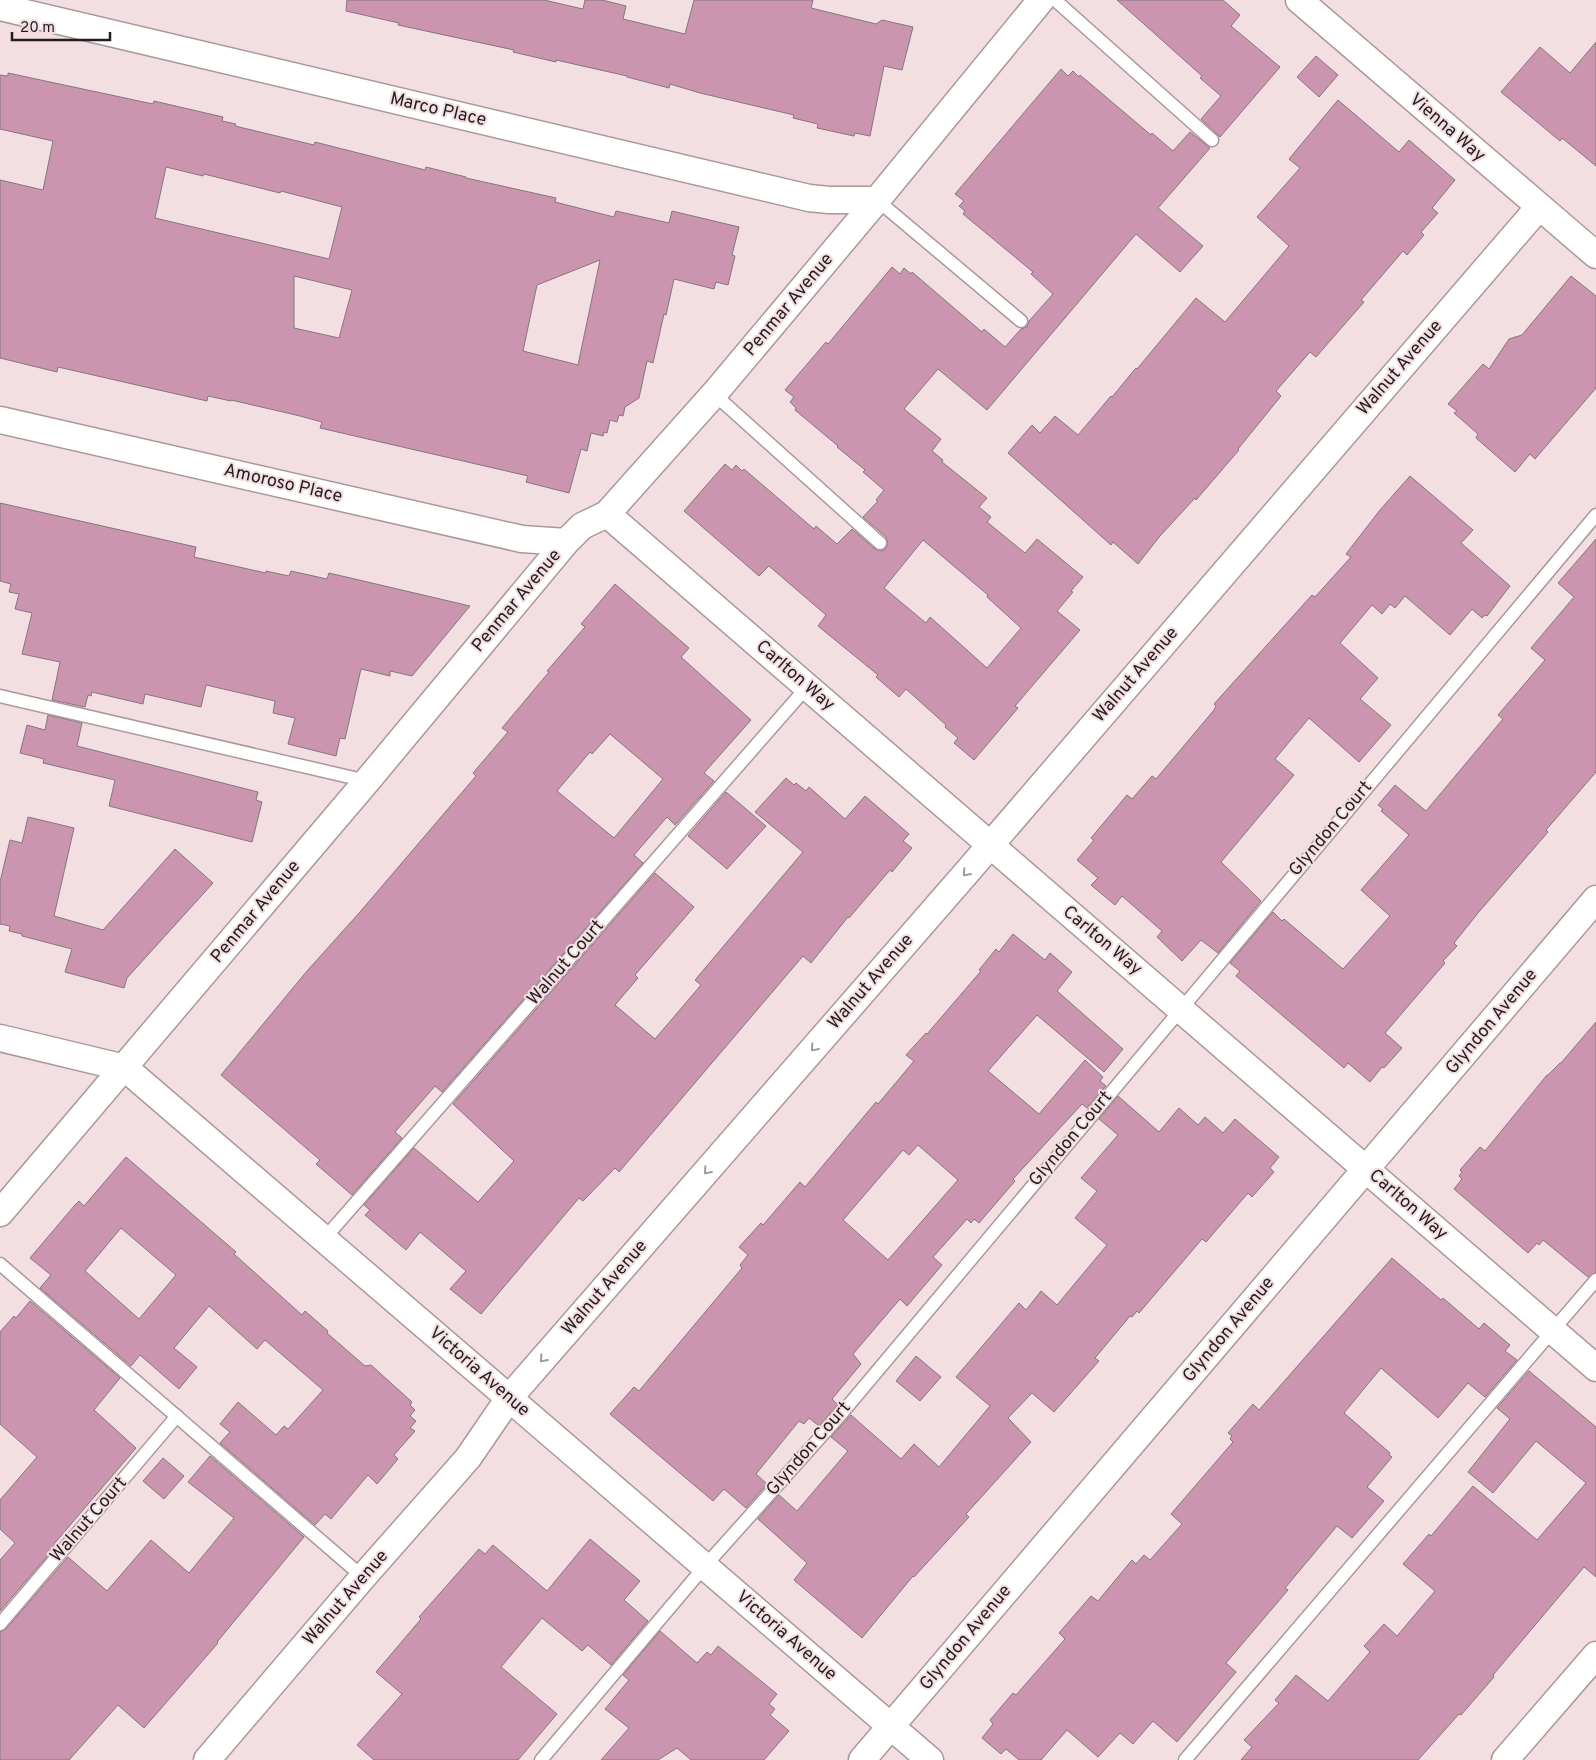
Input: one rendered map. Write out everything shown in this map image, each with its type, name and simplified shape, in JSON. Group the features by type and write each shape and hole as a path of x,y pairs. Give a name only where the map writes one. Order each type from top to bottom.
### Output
{"street":[{"name":"Penmar Avenue","path":"0,1212 125,1068 566,542 582,526 607,514 714,394 877,200 1041,0"},
{"name":"Vienna Way","path":"1299,0 1538,207 1596,254"},
{"name":"Marco Place","path":"0,7 809,198 877,200"},
{"name":"Walnut Avenue","path":"207,1760 363,1577 468,1458 509,1398 990,845 1538,207"},
{"name":"Amoroso Place","path":"0,420 522,538 566,542"},
{"name":"Carlton Way","path":"607,514 1596,1368"},
{"name":"Glyndon Avenue","path":"862,1760 1596,899"},
{"name":"Victoria Avenue","path":"0,1038 125,1068 930,1760"},
{"path":"1506,1760 1596,1655"}],"lane":[{"path":"1055,0 1212,140"},
{"path":"877,200 1021,321"},
{"path":"714,394 880,543"},
{"name":"Glyndon Court","path":"541,1760 705,1566 842,1413 1596,515"},
{"name":"Walnut Court","path":"324,1239 807,687"},
{"path":"0,696 367,781"},
{"path":"0,1264 363,1577"},
{"path":"1186,1760 1596,1280"},
{"name":"Walnut Court","path":"0,1624 177,1416"}],"building":[{"path":"347,0 544,0 583,9 585,0 602,0 626,6 623,19 685,34 694,0 813,0 811,8 876,24 882,20 913,27 902,70 884,66 870,136 855,133 854,136 817,128 818,124 793,118 794,115 670,84 669,88 627,76 556,60 556,62 513,52 514,50 398,25 399,23 346,11"},
{"path":"1117,0 1223,0 1240,15 1231,26 1280,67 1220,137 1201,119 1221,96 1200,78 1202,76"},
{"path":"1596,42 1596,166 1562,138 1560,141 1501,92 1540,47 1570,73"},
{"path":"1316,56 1338,75 1319,97 1297,77"},
{"path":"1061,69 1068,76 1073,71 1079,77 1080,75 1151,135 1152,133 1173,151 1190,132 1210,148 1158,208 1203,246 1180,272 1136,234 987,410 938,369 904,409 941,439 932,451 943,460 942,462 987,498 979,507 991,517 987,522 1025,553 1037,539 1083,577 1057,611 1080,630 1015,706 1018,708 974,760 954,743 958,738 945,727 946,725 906,689 899,697 876,677 878,675 818,626 826,615 769,566 759,576 684,511 725,464 732,470 736,465 742,471 744,469 814,529 816,526 837,544 852,529 875,549 882,551 886,548 888,544 886,537 863,517 878,501 876,500 884,490 863,472 865,470 795,410 796,408 790,402 794,397 785,390 826,342 828,344 892,267 900,274 904,268 911,274 912,272 982,332 984,329 1005,347 1021,329 1027,327 1029,321 1053,294 1031,274 1033,272 963,214 965,211 959,206 964,201 955,194","holes":["923,540 988,595 987,597 1021,628 987,668 930,617 926,623 884,588"]},
{"path":"8,73 153,104 154,101 223,117 222,121 236,124 235,126 314,145 315,142 425,170 426,167 556,198 555,202 614,217 616,211 669,223 672,211 739,227 732,255 735,256 728,285 716,282 714,289 674,279 653,363 647,361 639,398 625,407 623,416 619,415 617,422 610,420 607,433 604,432 603,436 591,433 587,451 581,449 569,493 526,482 528,476 320,428 322,422 300,416 208,396 207,401 58,367 57,372 0,358 0,180 43,190 53,141 0,129 0,75 8,76","holes":["166,167 203,176 204,174 280,193 281,191 342,207 329,259 155,218","600,260 578,365 523,351 537,285","294,276 352,290 339,338 294,328"]},
{"path":"1338,100 1399,152 1409,140 1455,180 1432,208 1438,213 1421,232 1424,235 1407,255 1403,251 1361,300 1364,302 1316,357 1310,352 1276,391 1281,396 1239,450 1196,500 1195,498 1160,536 1138,564 1113,542 1111,545 1008,453 1032,425 1040,433 1055,416 1078,435 1137,369 1196,298 1225,322 1289,246 1257,217 1300,168 1289,159"},
{"path":"1571,276 1596,296 1596,388 1535,459 1530,454 1515,472 1476,438 1478,434 1454,413 1457,411 1448,404 1483,364 1489,369 1509,339 1522,335"},
{"path":"1410,476 1473,530 1461,543 1510,586 1487,616 1485,615 1482,618 1472,609 1450,635 1405,596 1395,608 1390,604 1382,614 1372,605 1340,643 1378,678 1360,699 1391,725 1359,762 1309,718 1275,759 1294,775 1221,862 1261,901 1218,953 1201,940 1182,961 1157,937 1162,931 1122,896 1115,905 1091,885 1098,878 1077,860 1094,840 1091,838 1127,795 1132,799 1152,776 1156,779 1214,710 1216,706 1214,704 1312,595 1315,597 1351,557 1346,554 1380,510"},
{"path":"0,503 196,547 194,557 266,573 266,571 289,576 291,571 327,579 329,573 470,606 412,676 390,671 390,676 361,669 345,739 340,738 336,756 288,744 295,718 273,713 275,701 206,685 201,707 145,694 143,704 92,692 91,696 88,695 85,707 52,700 60,662 22,654 32,613 15,609 19,594 9,592 11,584 0,581"},
{"path":"1596,539 1596,772 1546,830 1548,832 1478,913 1454,943 1457,946 1443,961 1445,963 1385,1033 1402,1048 1384,1068 1382,1067 1370,1082 1348,1063 1344,1068 1236,976 1240,971 1230,963 1273,912 1282,921 1284,919 1343,969 1390,916 1361,890 1409,835 1381,811 1383,809 1378,805 1395,785 1426,811 1503,719 1498,715 1545,660 1531,648 1574,597 1558,583"},
{"path":"615,584 689,648 681,657 751,720 704,773 714,781 675,825 667,817 634,855 643,863 442,1092 435,1086 395,1132 402,1138 352,1195 316,1164 320,1160 221,1075 307,971 476,776 473,773 508,732 502,728 585,627 581,624","holes":["610,734 663,779 614,838 557,791 590,752 592,754"]},
{"path":"48,715 82,723 77,746 258,792 256,800 262,802 252,842 109,806 115,780 43,763 44,759 20,753 27,725 45,730"},
{"path":"786,778 794,785 796,783 806,791 809,787 845,819 865,796 909,834 903,841 912,848 892,872 890,870 848,917 811,963 803,956 619,1172 615,1168 583,1201 579,1198 481,1314 450,1289 466,1271 420,1232 406,1250 365,1215 370,1210 364,1205 414,1148 478,1202 514,1161 453,1104 655,873 694,907 635,975 638,978 615,1005 655,1039 701,985 695,980 803,852 755,812"},
{"path":"726,792 766,826 727,869 688,836"},
{"path":"28,817 74,828 54,916 103,930 175,849 213,883 127,978 124,988 65,972 72,949 22,936 22,934 9,931 10,926 0,924 0,882 10,840 22,843"},
{"path":"1013,934 1045,960 1050,953 1072,972 1057,991 1123,1049 1104,1072 1037,1015 988,1071 1039,1114 1085,1060 1103,1077 1100,1081 1106,1086 1087,1108 1082,1104 1013,1179 1015,1181 979,1223 974,1219 971,1223 967,1219 933,1257 942,1265 907,1306 900,1299 853,1354 861,1364 832,1399 838,1405 819,1426 809,1418 804,1424 799,1421 756,1474 767,1484 746,1508 724,1489 713,1501 610,1414 634,1387 639,1391 742,1268 740,1265 748,1255 739,1247 761,1223 763,1225 800,1182 805,1187 876,1102 878,1104 914,1061 906,1055 927,1034 981,971 979,970 996,949 999,952","holes":["918,1145 958,1180 888,1260 843,1220 903,1150 909,1155"]},
{"path":"1596,1022 1596,1272 1588,1277 1543,1240 1539,1245 1537,1243 1528,1253 1454,1189 1462,1179 1459,1176 1462,1172 1460,1170 1480,1147 1485,1151 1547,1075 1561,1063"},
{"path":"1118,1096 1159,1132 1179,1108 1198,1125 1205,1117 1223,1133 1235,1119 1279,1157 1270,1168 1274,1172 1252,1197 1248,1193 1206,1242 1202,1239 1139,1313 1137,1311 1132,1317 1130,1316 1095,1358 1099,1361 1054,1412 1032,1393 1008,1418 1031,1442 966,1514 969,1517 913,1576 862,1638 794,1580 807,1563 758,1519 779,1495 797,1511 848,1451 831,1437 851,1415 901,1459 914,1444 939,1467 990,1406 956,1377 1019,1303 1026,1310 1041,1291 1057,1305 1107,1245 1075,1218 1097,1191 1081,1178 1118,1135 1099,1119"},
{"path":"126,1157 236,1252 234,1254 302,1315 305,1311 365,1366 371,1365 412,1402 410,1405 415,1410 410,1416 416,1421 410,1428 415,1431 394,1455 398,1459 377,1484 368,1475 331,1519 325,1514 315,1525 220,1443 230,1432 220,1424 238,1402 276,1435 284,1426 288,1429 323,1390 265,1340 257,1349 209,1306 174,1348 197,1367 179,1389 140,1355 131,1366 40,1288 51,1275 30,1258 79,1201 84,1206","holes":["121,1228 176,1275 139,1319 85,1271"]},
{"path":"1392,1258 1441,1300 1443,1298 1479,1329 1484,1323 1510,1345 1505,1351 1517,1360 1485,1397 1468,1383 1438,1418 1381,1368 1344,1413 1390,1453 1389,1455 1392,1457 1367,1487 1384,1501 1352,1538 1337,1526 1285,1588 1288,1590 1226,1663 1236,1672 1177,1742 1153,1721 1133,1744 1120,1733 1098,1757 1067,1730 1041,1760 1019,1760 1006,1749 1001,1754 982,1738 993,1724 990,1720 1013,1693 1016,1695 1065,1639 1059,1633 1091,1596 1098,1601 1132,1560 1136,1564 1144,1555 1150,1560 1182,1524 1171,1514 1233,1442 1230,1439 1232,1436 1228,1433 1253,1404 1259,1410"},
{"path":"30,1301 120,1378 94,1410 136,1448 0,1611 0,1560 15,1543 0,1529 0,1500 37,1457 0,1424 0,1332 14,1316 16,1318"},
{"path":"916,1356 941,1377 920,1401 896,1381"},
{"path":"1529,1371 1596,1427 1596,1577 1584,1567 1493,1675 1494,1677 1418,1760 1241,1760 1252,1747 1244,1740 1279,1703 1275,1700 1296,1675 1328,1701 1370,1652 1364,1646 1384,1624 1397,1636 1435,1591 1403,1564 1429,1534 1431,1536 1473,1486 1537,1540 1586,1483 1536,1441 1493,1493 1468,1472 1510,1419 1497,1408"},
{"path":"210,1456 304,1537 218,1643 144,1728 118,1705 69,1760 0,1760 0,1632 6,1629 68,1557 107,1591 151,1540 189,1573 234,1518 188,1482"},
{"path":"163,1458 184,1476 164,1499 143,1481"},
{"path":"590,1539 640,1581 624,1600 648,1621 611,1665 588,1645 582,1651 542,1618 501,1667 557,1714 518,1760 374,1760 357,1745 402,1694 376,1672 421,1619 419,1617 479,1549 485,1554 493,1545 547,1591"},
{"path":"660,1631 697,1663 707,1652 711,1655 718,1646 777,1694 769,1704 775,1709 770,1715 789,1731 764,1760 691,1760 677,1748 658,1760 601,1760 629,1728 605,1709 629,1680 623,1675"}]}
